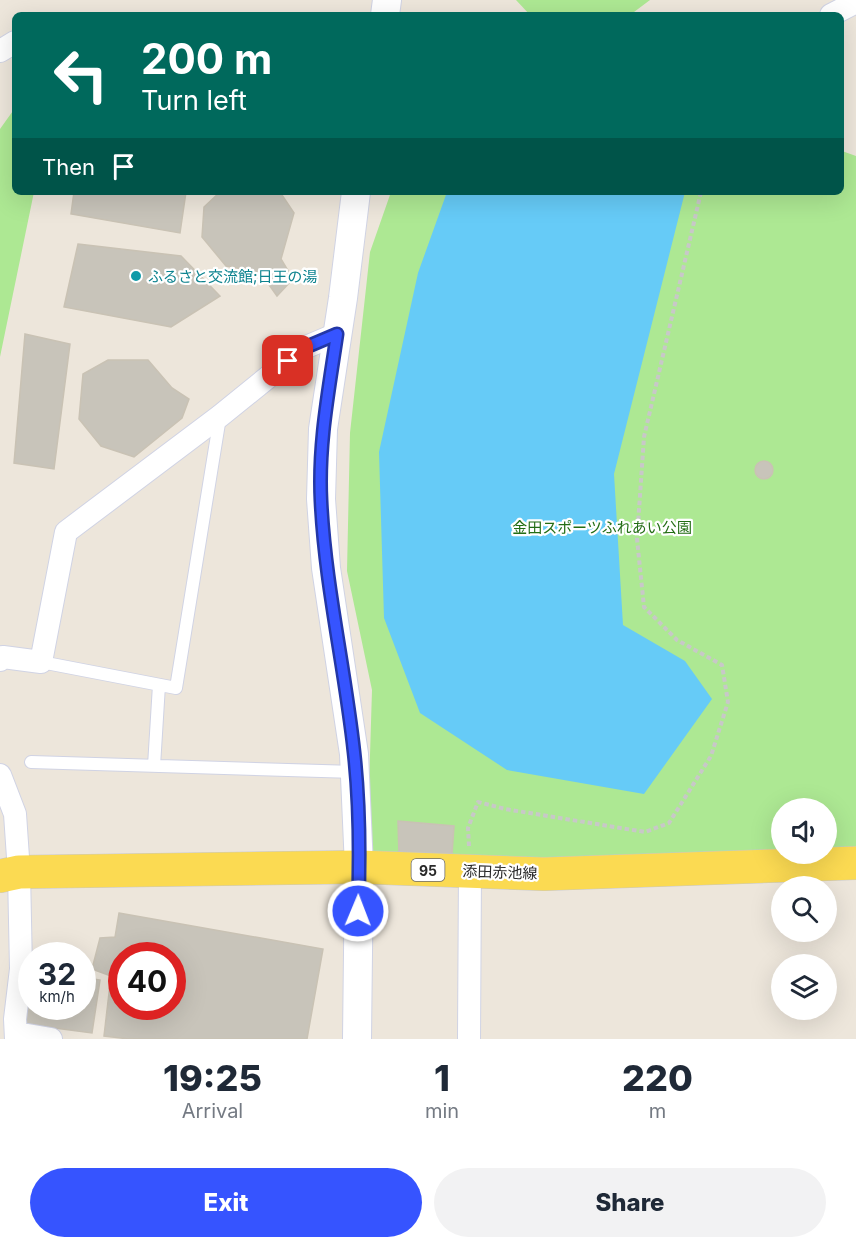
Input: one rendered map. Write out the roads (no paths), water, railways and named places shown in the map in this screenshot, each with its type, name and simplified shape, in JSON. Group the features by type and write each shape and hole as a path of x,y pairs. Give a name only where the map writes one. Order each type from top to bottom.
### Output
{"main road":[{"name":"添田赤池線","path":"10,874 359,867 544,874 856,863"}],"street":[{"path":"837,12 856,2"},
{"path":"356,195 322,429 321,499 326,568 355,772 359,867 357,1039"},
{"path":"0,660 3,657 41,662 66,532 220,416 304,348 337,334"},
{"path":"0,775 15,814 10,874 21,969 16,1036 51,1039"},
{"path":"469,1039 470,871"}],"lane":[{"path":"41,662 176,688 220,416"},
{"path":"154,766 159,685"},
{"path":"31,762 355,772"}],"water":[{"path":"446,195 684,195 614,474 623,625 685,661 712,699 644,794 507,770 420,713 384,618 379,452 418,273"}],"place":[{"name":"ふるさと交流館;日王の湯","path":"136,276"}],"park label":[{"name":"金田スポーツふれあい公園","path":"602,527"}]}
